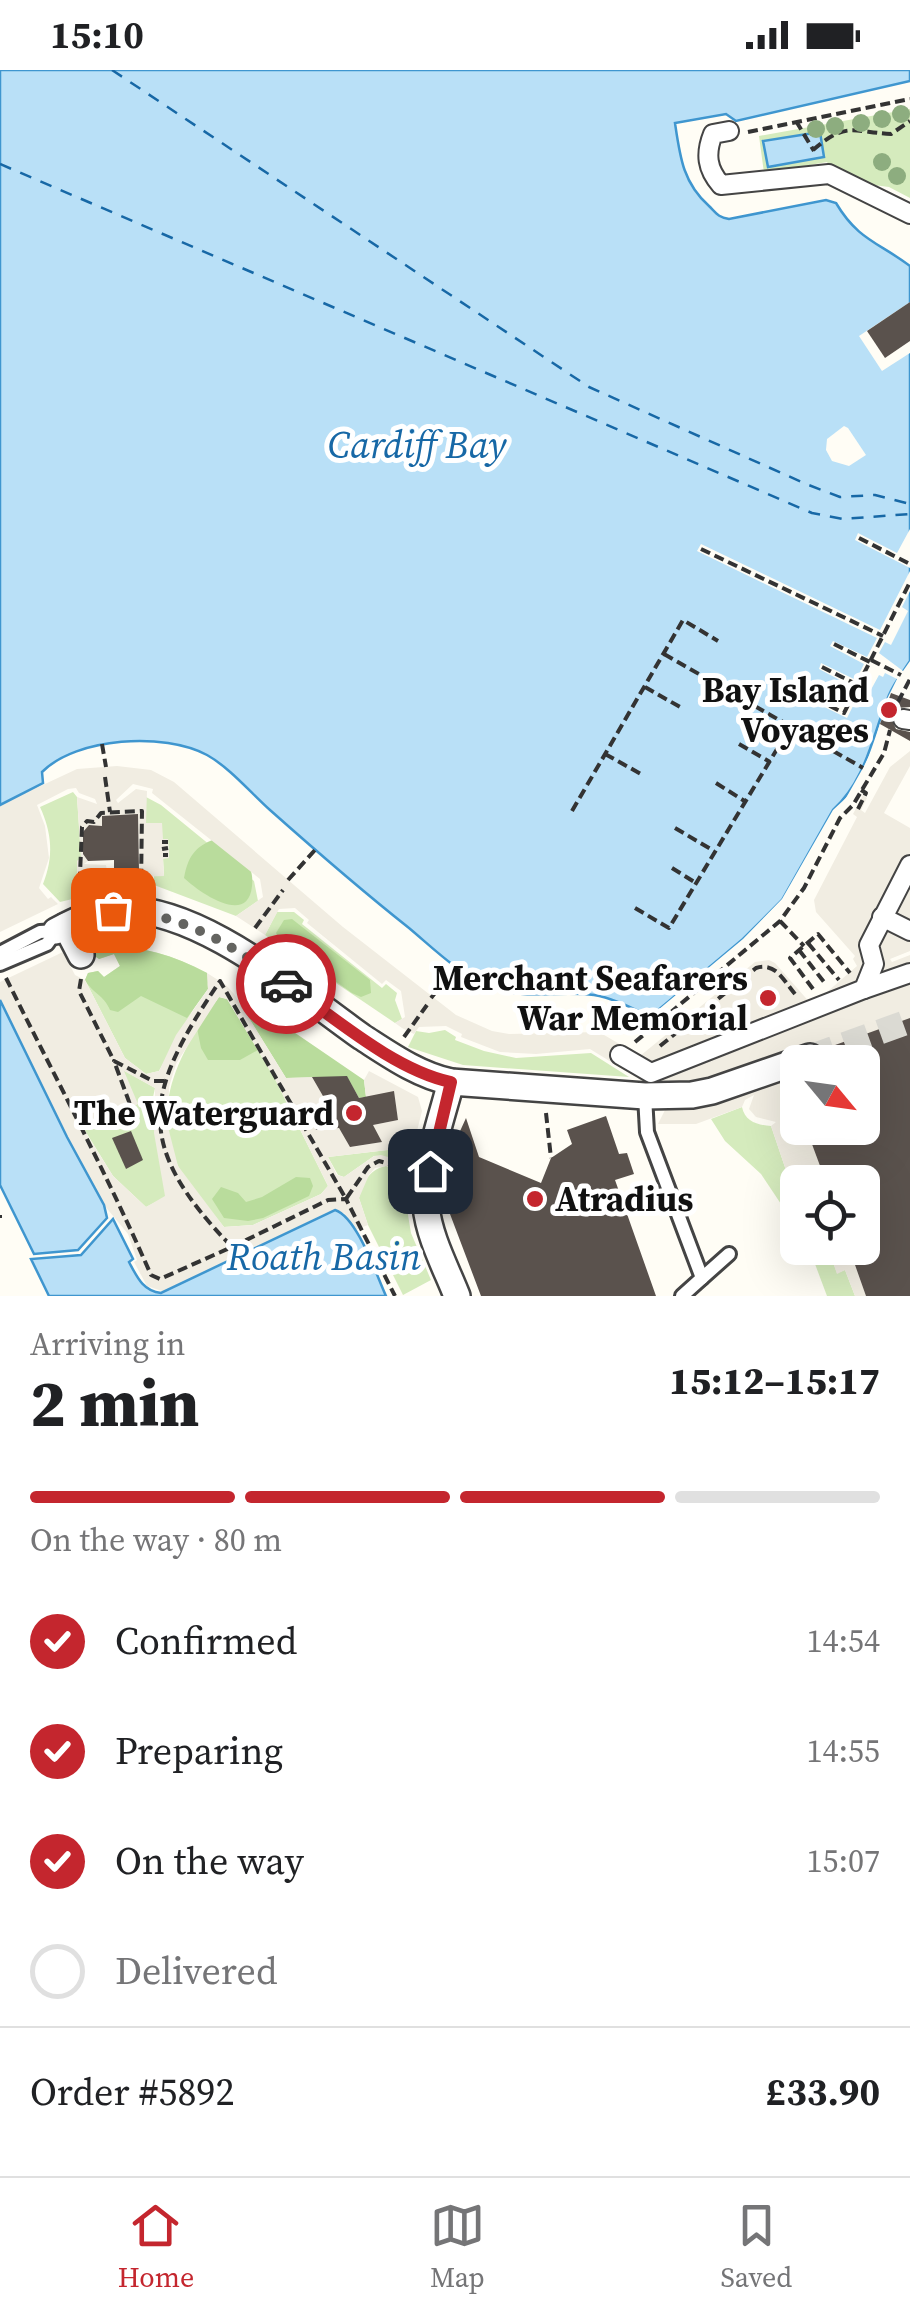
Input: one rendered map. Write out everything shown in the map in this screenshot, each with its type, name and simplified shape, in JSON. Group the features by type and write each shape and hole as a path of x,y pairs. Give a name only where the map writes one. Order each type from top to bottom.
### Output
{"street":[{"path":"728,131 713,134 707,149 711,174 721,186 828,174 910,214"},
{"path":"864,990 874,964 869,944 910,865"},
{"path":"81,966 61,929 113,910 146,912 196,927 241,952 392,1056 424,1075 451,1082 644,1096 692,1095 712,1092 780,1068"},
{"path":"882,917 910,931"},
{"path":"620,1055 651,1073 910,973"},
{"path":"451,1082 426,1204 457,1296"}],"lane":[{"path":"0,953 40,932 61,929"},
{"path":"2,969 46,944 61,929"},
{"path":"644,1096 647,1132 702,1278"},
{"path":"682,1296 729,1254"}],"path":[{"path":"750,132 910,99"},
{"path":"796,121 822,162"},
{"path":"813,150 848,128 892,134 910,121"},
{"path":"858,538 910,564"},
{"path":"701,548 883,636"},
{"path":"816,699 844,712 910,582"},
{"path":"572,811 683,620 718,640"},
{"path":"834,644 901,675"},
{"path":"664,654 863,768"},
{"path":"822,667 858,685"},
{"path":"910,679 905,687 910,689"},
{"path":"645,686 680,707"},
{"path":"635,908 669,928 791,726"},
{"path":"102,744 106,767"},
{"path":"739,744 770,762"},
{"path":"605,754 641,774"},
{"path":"620,1055 780,920 804,888 840,818 884,754"},
{"path":"104,777 110,812"},
{"path":"716,784 746,802"},
{"path":"858,810 866,793 860,790"},
{"path":"86,879 80,874 82,827 94,822 101,812 142,811 141,888"},
{"path":"674,828 716,852"},
{"path":"288,880 315,850"},
{"path":"672,868 696,884"},
{"path":"256,928 283,890"},
{"path":"780,920 835,976"},
{"path":"816,992 790,958 818,934 845,967"},
{"path":"804,946 825,984"},
{"path":"79,1128 130,1108 114,1061 79,991 81,966"},
{"path":"431,998 456,967"},
{"path":"639,1066 756,968 774,968 810,1012"},
{"path":"2,969 79,1128 118,1198 151,1275 160,1279 328,1200 346,1199"},
{"path":"232,1247 178,1184 167,1158 160,1122 164,1081 181,1041 220,981 346,1199 395,1296"},
{"path":"407,1031 427,1005"},
{"path":"114,1061 153,1081 164,1081"},
{"path":"546,1111 551,1158"},
{"path":"346,1199 368,1167 379,1160 409,1169"}],"green space":[{"path":"910,109 910,198 889,187 866,184 827,162 764,173 759,136"},
{"path":"73,792 77,797 81,857 77,876 83,880 85,896 60,902 43,884 50,845 40,807"},
{"path":"146,797 254,881 258,901 236,916 154,885 154,876 164,875 168,840 163,840 146,823"},
{"path":"215,839 250,869 252,886 249,898 242,904 222,903 184,878 193,854"},
{"path":"277,912 294,912 304,920 302,924 382,988 386,984 397,993 395,1000 402,1019 395,1023 265,935"},
{"path":"292,919 370,980 371,993 361,997 352,993 283,944 276,933 284,920"},
{"path":"92,948 154,952 207,973 209,981 159,1071 146,1074 125,1058 85,980 88,973 98,971 104,977 120,966 114,954 99,959"},
{"path":"92,948 141,949 181,961 207,973 208,989 187,1018 141,996 118,1012 110,1010 85,980 88,973 98,971 104,977 120,966 114,954 99,959 93,955"},
{"path":"219,997 227,999 258,1050 240,1060 208,1060 201,1048 197,1028"},
{"path":"244,998 364,1080 366,1097 359,1098 347,1077 286,1078 244,1010"},
{"path":"227,999 275,1079 328,1186 321,1194 253,1225 224,1227 182,1174 170,1143 167,1121 168,1100 181,1059 215,1002"},
{"path":"445,1030 455,1040 516,1058 591,1053 629,1077 463,1065 408,1047 416,1031"},
{"path":"123,1070 155,1088 152,1102 166,1197 146,1207 113,1176 84,1129 137,1104"},
{"path":"742,1107 749,1119 771,1126 784,1165 780,1165 780,1202 761,1174 725,1141 711,1119"},
{"path":"413,1147 409,1163 374,1156 344,1177 338,1175 328,1157"},
{"path":"386,1166 408,1175 411,1233 431,1280 403,1295 359,1198 368,1178"},
{"path":"296,1177 310,1178 313,1186 309,1196 263,1218 224,1218 212,1199 221,1187 238,1193 246,1202"},
{"path":"815,1265 834,1265 837,1273 845,1270 855,1296 827,1296"}],"shaded area":[{"path":"910,751 910,766 884,813 910,828 910,951 890,959 892,962 910,955 910,1028 861,1045 780,1045 780,1145 813,1145 820,1165 784,1165 771,1126 776,1122 756,1117 749,1109 754,1095 742,1107 696,1124 658,1124 666,1108 650,1086 590,1049 536,1054 500,1052 461,1037 462,1034 446,1026 419,1027 414,1034 402,1028 395,1023 405,1017 401,991 386,980 382,984 307,923 309,920 295,908 279,909 265,935 236,916 263,897 260,879 152,793 153,789 133,784 116,800 118,803 136,789 147,791 146,823 162,823 163,839 168,839 169,858 163,859 164,876 101,878 99,871 84,871 90,877 83,880 77,876 77,861 81,857 77,797 97,804 76,788 68,789 37,805 45,826 49,858 39,888 58,904 0,932 0,805 77,769 117,766 151,770 174,782 343,927 456,1015 509,1034 599,1032 640,1056 755,962 775,963 812,1005 857,966 855,956 816,912 814,900 857,817 853,814 863,795 867,798 861,810 865,813 890,767","holes":["138,815 139,870 107,871 106,865 84,864 88,861 83,854 83,833 89,825 102,826 102,816"]},
{"path":"63,952 75,975 85,980 125,1058 146,1074 159,1071 176,1035 208,989 207,973 234,994 286,1078 312,1077 327,1103 310,1105 316,1130 339,1128 352,1147 381,1142 373,1125 398,1120 394,1092 366,1097 364,1080 369,1071 418,1097 422,1111 413,1147 328,1157 337,1175 344,1177 381,1155 409,1163 408,1175 386,1166 375,1168 369,1175 359,1198 368,1225 355,1230 344,1213 328,1212 165,1292 147,1286 134,1262 137,1260 128,1234 104,1205 0,1000 0,982","holes":["219,997 227,999 275,1079 328,1186 321,1194 253,1225 224,1227 178,1166 168,1127 169,1087 176,1064","124,1071 155,1088 154,1133 165,1196 146,1207 113,1176 84,1130 138,1104"]},
{"path":"834,1265 855,1265 866,1296 855,1296 845,1270 837,1274"}],"water":[{"name":"Cardiff Bay","path":"0,70 910,70 910,81 736,121 726,114 675,123 688,179 720,216 729,219 826,200 836,203 861,233 910,266 910,661 889,695 854,785 833,810 782,900 743,939 650,1017 601,996 514,993 477,981 356,885 224,767 189,748 145,741 76,751 42,772 43,783 0,805"},
{"path":"820,132 824,157 768,167 763,141"},
{"path":"0,1000 104,1205 107,1218 78,1250 34,1254 0,1185"},
{"name":"Roath Basin","path":"335,1210 358,1234 386,1296 49,1296 31,1259 81,1255 113,1219 138,1278 161,1293"}],"pier":[{"path":"910,302 910,353 882,371 859,336"},
{"path":"844,426 866,455 849,466 832,461 826,450 827,439"},
{"path":"910,529 910,568 855,540 858,533 897,553"},
{"path":"701,544 880,630 910,571 910,591 902,607 908,611 891,645 885,642 879,653 903,671 910,661 910,671 890,707 886,706 881,721 887,699 897,679 885,673 883,677 879,675 867,697 859,694 847,718 812,701 815,694 843,707 853,687 819,669 821,663 856,680 864,664 830,646 833,641 867,657 877,638 697,551"},
{"path":"880,723 884,725 877,736 881,737 874,747 878,749 867,770 850,801 837,813 786,902 746,943 650,1022 646,1020 743,939 782,899 833,810 846,798 863,768"}],"building":[{"path":"910,302 910,341 885,358 867,331"},
{"path":"891,693 910,700 910,707 898,708 891,718 896,729 910,732 910,741 880,724"},
{"path":"138,814 139,870 114,871 114,860 88,861 83,854 83,832 89,825 102,826 102,816"},
{"path":"910,1018 910,1296 866,1296 855,1265 880,1265 880,1165 820,1165 812,1145 880,1145 880,1045 835,1045"},
{"name":"The Waterguard","path":"347,1076 359,1098 394,1091 398,1120 373,1125 382,1142 350,1147 339,1128 316,1130 310,1105 327,1103 312,1077"},
{"name":"Atradius","path":"606,1116 619,1154 627,1153 634,1174 615,1180 656,1296 481,1296 450,1214 456,1140 466,1118 479,1157 541,1183 551,1158 572,1144 567,1130"},
{"path":"131,1131 143,1160 126,1169 112,1138"}],"ferry route":[{"path":"112,70 589,387 840,497 875,495 910,504"},
{"path":"0,164 812,513 843,519 910,514"}],"tunnel":[{"path":"843,1045 910,1021"}],"way so far":[{"path":"113,910 146,912 196,927 286,984"}],"place":[{"name":"Bay Island Voyages","path":"889,710"},
{"name":"Merchant Seafarers War Memorial","path":"768,998"},
{"name":"The Waterguard","path":"354,1113"},
{"name":"Atradius","path":"535,1199"}],"route":[{"path":"286,984 392,1056 424,1075 451,1082 430,1171"}]}
